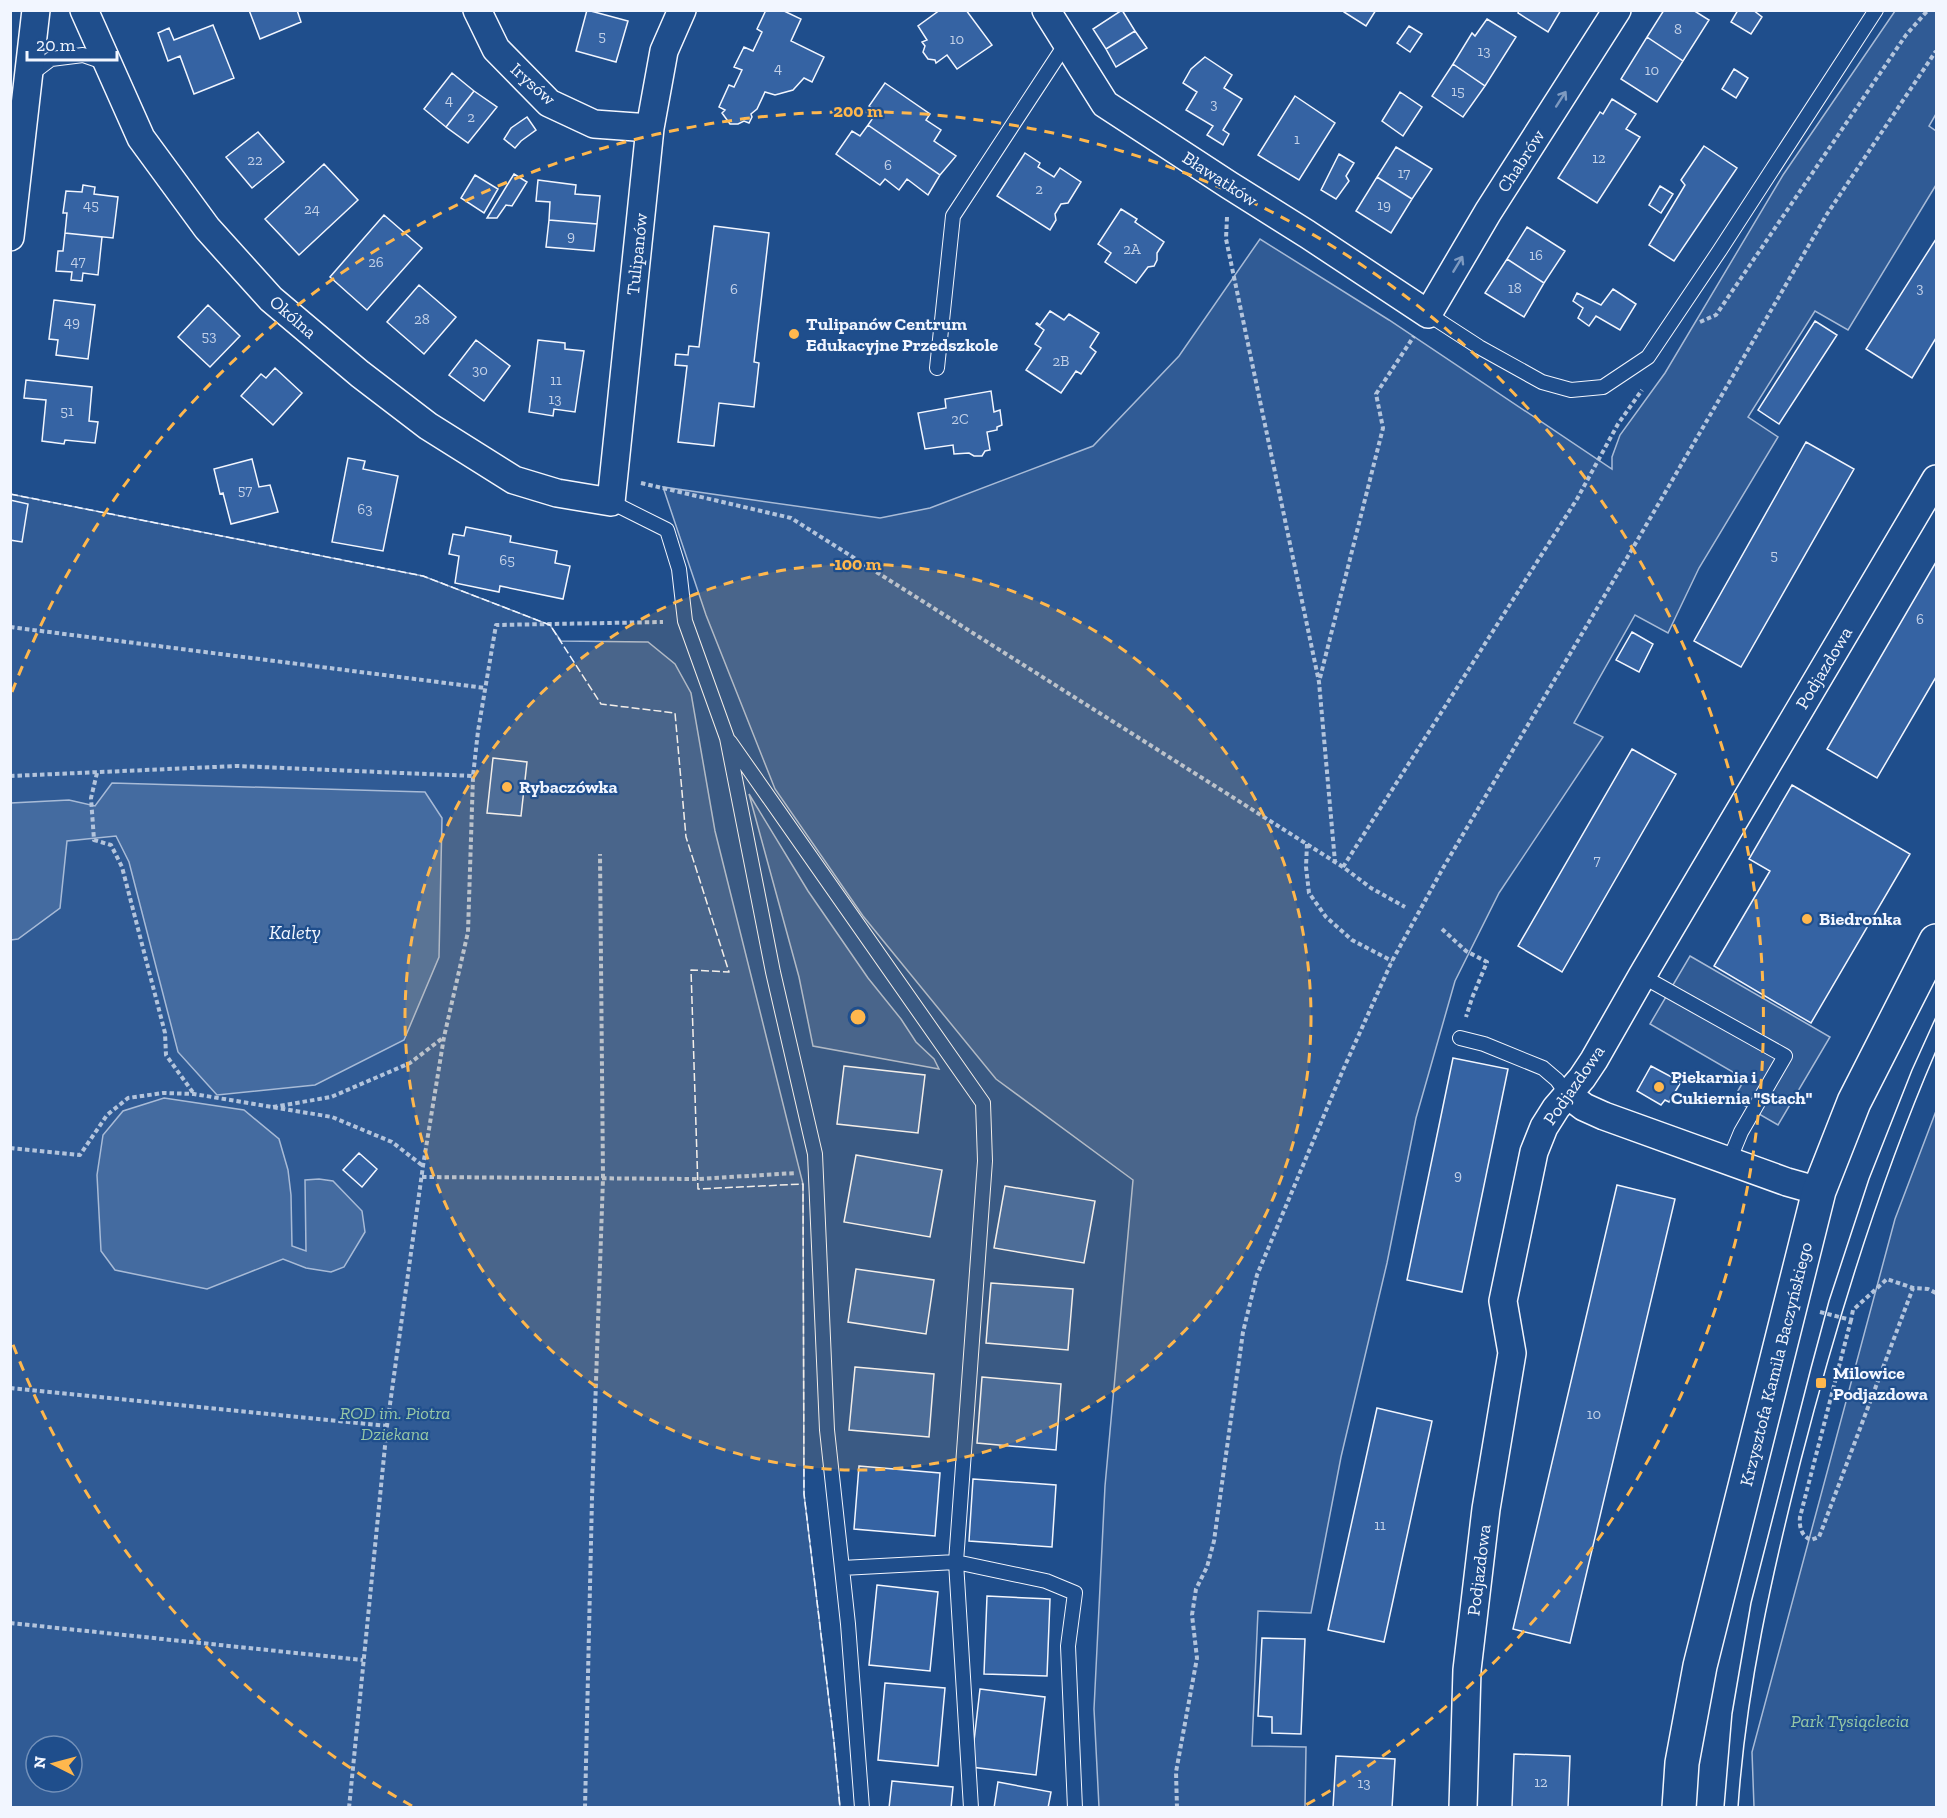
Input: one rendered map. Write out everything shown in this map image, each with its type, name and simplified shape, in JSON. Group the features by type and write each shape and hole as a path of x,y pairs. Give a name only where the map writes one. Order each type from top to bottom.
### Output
{"street":[{"path":"10,237 36,10"},
{"name":"Okólna","path":"84,10 141,138 207,228 271,299 360,374 428,426 514,480 557,493 613,489"},
{"name":"Irysów","path":"477,10 496,49 549,103 594,124 650,128"},
{"name":"Tulipanów","path":"613,489 650,128 664,51 682,10"},
{"name":"Bławatków","path":"1046,10 1105,104 1428,314"},
{"name":"Chabrów","path":"1428,314 1488,212 1617,10"},
{"name":"Podjazdowa","path":"1463,1808 1467,1670 1486,1509 1512,1353 1503,1301 1534,1152 1544,1127 1594,1060 1936,479"},
{"name":"Krzysztofa Kamila Baczyńskiego","path":"1679,1808 1682,1763 1700,1666 1819,1191 1854,1102 1936,941"},
{"path":"1567,1095 1584,1107 1604,1116 1787,1182 1819,1191"}],"lane":[{"path":"1428,314 1479,347 1542,382 1572,390 1603,387 1648,357 1727,241 1876,10"},
{"path":"937,368 953,216 1067,42"},
{"path":"29,76 51,59 83,55 108,64"},
{"path":"613,489 667,530 679,569 685,621 727,738 772,972 815,1154 827,1430 848,1624 862,1808"},
{"path":"727,738 983,1103 985,1161 956,1562 971,1808"},
{"path":"1642,976 1785,1056 1741,1132 1729,1161"},
{"path":"1460,1038 1484,1044 1543,1068 1557,1080 1567,1095"},
{"path":"842,1568 956,1562 1046,1581 1075,1593 1068,1646 1075,1808"}],"path":[{"path":"1696,323 1716,315 1906,35 1928,10"},
{"path":"1177,1808 1176,1772 1197,1658 1192,1615 1196,1589 1207,1567 1214,1541 1243,1332 1257,1275 1330,1102 1392,961 1443,868 1827,214 1936,51"},
{"path":"1229,185 1226,239 1319,682 1335,862"},
{"path":"1319,682 1383,428 1376,394 1428,314"},
{"path":"1343,867 1577,499 1618,424 1645,385"},
{"path":"613,489 791,518 1307,844 1371,888 1405,907"},
{"path":"349,1808 387,1426 423,1166 444,1037 468,932 473,776 478,731 496,625 685,621"},
{"path":"10,627 485,688"},
{"path":"10,776 237,766 473,776"},
{"path":"97,772 91,798 94,840 111,845 122,867 165,1033 166,1055 194,1094"},
{"path":"1307,844 1306,867 1309,893 1326,916 1352,940 1392,961"},
{"path":"585,1808 592,1486 603,1178 600,854"},
{"path":"1442,929 1466,951 1487,963 1472,998 1460,1038"},
{"path":"270,1108 331,1097 410,1063 444,1037"},
{"path":"10,1148 80,1155 107,1115 128,1098 163,1093 194,1094 332,1117 392,1142 423,1166"},
{"path":"422,1177 698,1179 815,1172"},
{"path":"1913,1288 1819,1537 1811,1540 1802,1533 1800,1517 1853,1310 1887,1279 1936,1293"},
{"path":"1818,1311 1851,1320"},
{"path":"10,1388 387,1426"},
{"path":"10,1623 363,1660"}],"shaded area":[{"path":"1895,11 1936,11 1936,114 1929,126 1936,131 1936,185 1848,330 1815,311 1748,417 1778,437 1699,568 1668,633 1635,615 1574,723 1603,737 1499,893 1455,981 1416,1118 1387,1263 1341,1457 1311,1613 1258,1611 1252,1746 1306,1747 1305,1807 1099,1807 1094,1709 1105,1486 1133,1180 996,1079 863,916 775,789 706,615 663,487 880,518 930,508 1093,446 1179,356 1260,239 1389,320 1612,469 1612,457 1620,435 1665,373 1783,175"},
{"name":"ROD im. Piotra Dziekana","path":"10,494 423,576 550,625 561,641 648,642 675,664 691,693 715,831 803,1184 804,1494 840,1807 11,1807"},
{"path":"749,794 808,891 868,978 916,1042 934,1059 939,1069 813,1046 799,977"},
{"path":"1690,956 1830,1037 1778,1125 1733,1099 1745,1079 1650,1024"},
{"name":"Park Tysiąclecia","path":"1936,1111 1936,1807 1754,1807 1752,1752 1895,1219"}],"water":[{"name":"Kalety","path":"112,783 425,792 442,818 439,957 404,1040 315,1085 217,1095 178,1052 129,862 116,836 67,841 60,908 18,939 11,940 11,803 69,800 95,806"},
{"path":"164,1098 244,1110 279,1139 288,1170 292,1246 306,1251 305,1180 333,1181 362,1211 365,1232 344,1267 331,1272 306,1268 283,1259 207,1289 115,1270 101,1251 97,1175 103,1135 123,1111"}],"building":[{"path":"249,10 297,10 301,22 260,39"},
{"path":"587,10 628,21 616,62 576,51"},
{"path":"766,10 782,10 801,19 791,41 824,57 812,82 804,78 793,90 775,95 765,92 757,109 751,114 749,123 744,121 730,124 722,113 725,110 719,107 729,85 734,87 742,70 734,67 744,47 753,51 762,32 757,29"},
{"path":"940,10 966,10 992,45 957,69 947,55 936,63 935,60 928,59 923,52 925,46 922,42 927,40 918,26"},
{"path":"1122,10 1135,31 1106,49 1093,29"},
{"path":"1344,10 1376,10 1366,26"},
{"path":"1519,10 1561,10 1548,32 1518,13"},
{"path":"1664,10 1693,10 1709,20 1683,61 1647,37"},
{"path":"1738,10 1753,10 1762,17 1751,34 1731,22"},
{"path":"1487,19 1516,37 1485,86 1453,64 1472,33 1475,36"},
{"path":"213,25 234,78 194,94 180,56 168,61 158,33 169,28 174,40"},
{"path":"1409,26 1422,34 1410,52 1397,43"},
{"path":"1135,31 1147,48 1116,67 1106,49"},
{"path":"1647,37 1683,61 1657,102 1621,79"},
{"path":"1205,57 1232,75 1224,88 1242,99 1223,130 1229,134 1223,145 1207,135 1213,126 1186,110 1197,92 1183,83 1191,69"},
{"path":"1453,64 1485,86 1463,117 1432,96"},
{"path":"1734,69 1748,78 1736,98 1722,89"},
{"path":"452,73 474,91 446,127 424,109"},
{"path":"885,83 930,114 926,120 941,130 934,141 956,156 940,175 868,125 877,112 869,106"},
{"path":"474,91 497,107 468,143 446,127"},
{"path":"1400,92 1422,107 1403,136 1382,121"},
{"path":"1295,96 1335,123 1299,180 1258,155"},
{"path":"1612,99 1636,114 1626,129 1640,137 1597,203 1558,178 1600,112 1603,114"},
{"path":"527,117 536,130 515,148 504,139 511,128"},
{"path":"868,125 940,175 928,195 907,179 899,190 885,179 880,185 836,154 852,131 860,136"},
{"path":"258,132 284,162 252,188 226,157"},
{"path":"1704,146 1737,168 1674,261 1649,245 1685,185 1681,180"},
{"path":"1396,147 1432,169 1412,199 1377,177"},
{"path":"1025,153 1040,163 1038,167 1054,177 1060,168 1081,182 1068,203 1061,204 1050,230 997,196"},
{"path":"1339,154 1354,163 1346,176 1349,181 1336,199 1321,190"},
{"path":"324,164 358,200 299,255 265,219"},
{"path":"514,174 527,182 512,206 506,205 497,218 487,218"},
{"path":"475,175 498,189 484,213 461,198"},
{"path":"1377,177 1412,199 1391,233 1356,211"},
{"path":"538,180 576,185 575,194 600,196 597,224 549,220 550,202 536,201"},
{"path":"83,185 95,187 94,194 118,197 113,238 65,233 67,213 63,213 66,191 82,192"},
{"path":"1660,186 1673,194 1661,213 1649,205"},
{"path":"1121,209 1137,219 1135,222 1164,242 1157,253 1154,266 1148,267 1136,283 1105,262 1111,253 1098,244"},
{"path":"384,215 422,248 367,310 330,277"},
{"path":"549,220 597,224 594,251 546,247"},
{"path":"714,226 769,233 754,362 759,363 754,407 719,403 714,446 678,442 687,366 675,365 676,354 688,355 689,346 699,347"},
{"path":"1527,227 1565,251 1544,283 1507,259"},
{"path":"65,233 102,237 98,275 83,273 82,281 71,280 72,272 56,271 58,251 63,251"},
{"path":"1936,239 1936,338 1912,378 1866,349"},
{"path":"1507,259 1544,283 1524,317 1485,293"},
{"path":"419,285 456,317 424,354 387,322"},
{"path":"1613,289 1636,304 1620,330 1596,316 1589,326 1578,318 1583,308 1573,301 1577,293 1601,305"},
{"path":"54,300 95,305 88,359 56,355 58,340 49,339"},
{"path":"208,305 240,336 210,367 178,337"},
{"path":"1050,311 1064,320 1069,314 1099,333 1090,347 1096,352 1081,374 1076,371 1061,393 1026,370 1041,348 1035,344 1044,330 1036,324 1040,325"},
{"path":"1815,321 1837,335 1779,424 1758,410"},
{"path":"476,340 510,366 484,401 449,375"},
{"path":"538,340 565,343 565,349 584,351 575,412 554,409 553,416 529,412"},
{"path":"275,368 302,393 273,425 241,396 261,374 266,378"},
{"path":"26,380 92,387 89,421 98,422 95,443 65,440 64,444 42,441 46,400 24,398"},
{"path":"991,391 994,412 1000,410 1002,425 997,427 997,430 987,432 990,450 985,451 982,456 974,456 969,453 954,454 953,445 925,449 918,413 946,408 945,399"},
{"path":"1806,442 1854,469 1741,667 1694,641"},
{"path":"348,458 365,461 363,469 398,476 383,551 332,542"},
{"path":"252,459 259,487 270,485 278,512 231,524 214,469"},
{"path":"10,500 28,504 22,542 10,540"},
{"path":"466,527 511,536 510,542 557,551 555,563 570,566 563,599 500,586 499,592 455,583 459,556 449,554 453,534 464,536"},
{"path":"1936,562 1936,677 1877,778 1827,749"},
{"path":"1632,632 1653,644 1639,672 1616,660"},
{"path":"1632,749 1676,774 1562,972 1518,946"},
{"name":"Rybaczówka","path":"493,758 527,762 521,816 487,813"},
{"name":"Biedronka","path":"1792,785 1910,854 1811,1023 1714,966 1770,871 1749,859"},
{"path":"1453,1058 1508,1069 1462,1292 1407,1280"},
{"path":"844,1066 925,1075 918,1133 837,1124"},
{"name":"Piekarnia i Cukiernia \"Stach\"","path":"1651,1066 1681,1082 1669,1102 1665,1100 1661,1105 1637,1091"},
{"path":"359,1153 377,1169 362,1187 343,1170"},
{"path":"856,1155 942,1170 930,1237 844,1222"},
{"path":"1617,1185 1675,1199 1570,1643 1513,1629"},
{"path":"1005,1186 1095,1201 1084,1263 994,1248"},
{"path":"856,1269 934,1280 926,1334 848,1322"},
{"path":"991,1283 1073,1289 1068,1350 986,1343"},
{"path":"855,1367 934,1374 929,1437 849,1430"},
{"path":"982,1377 1061,1384 1056,1450 977,1443"},
{"path":"1377,1408 1432,1421 1384,1642 1328,1630"},
{"path":"859,1466 940,1473 935,1536 854,1529"},
{"path":"973,1479 1056,1485 1052,1547 969,1541"},
{"path":"877,1585 938,1592 930,1671 869,1665"},
{"path":"987,1596 1050,1599 1047,1676 984,1674"},
{"path":"1262,1638 1305,1639 1301,1734 1272,1733 1272,1717 1258,1716"},
{"path":"885,1683 945,1688 938,1766 878,1760"},
{"path":"980,1689 1045,1697 1036,1775 971,1767"},
{"path":"1514,1754 1570,1756 1568,1808 1512,1808"},
{"path":"1336,1756 1395,1759 1392,1808 1333,1808"},
{"path":"892,1781 953,1787 951,1808 889,1808"},
{"path":"998,1782 1051,1792 1048,1808 994,1808"}],"tram line":[{"path":"1724,1808 1732,1714 1751,1603 1811,1368 1829,1301 1869,1179 1912,1070 1936,1017"},
{"path":"1738,1808 1754,1676 1780,1546 1801,1460 1829,1356 1861,1253 1896,1151 1936,1051"}],"fence":[{"path":"10,494 423,576 550,625 601,704 675,713 686,837 729,972 691,970 698,1189 803,1184 804,1494 840,1808"}],"place":[{"name":"Tulipanów Centrum Edukacyjne Przedszkole","path":"794,334"},
{"name":"Rybaczówka","path":"507,787"},
{"name":"Biedronka","path":"1807,919"},
{"name":"Piekarnia i Cukiernia \"Stach\"","path":"1659,1087"},
{"name":"Milowice Podjazdowa","path":"1821,1383"}]}
